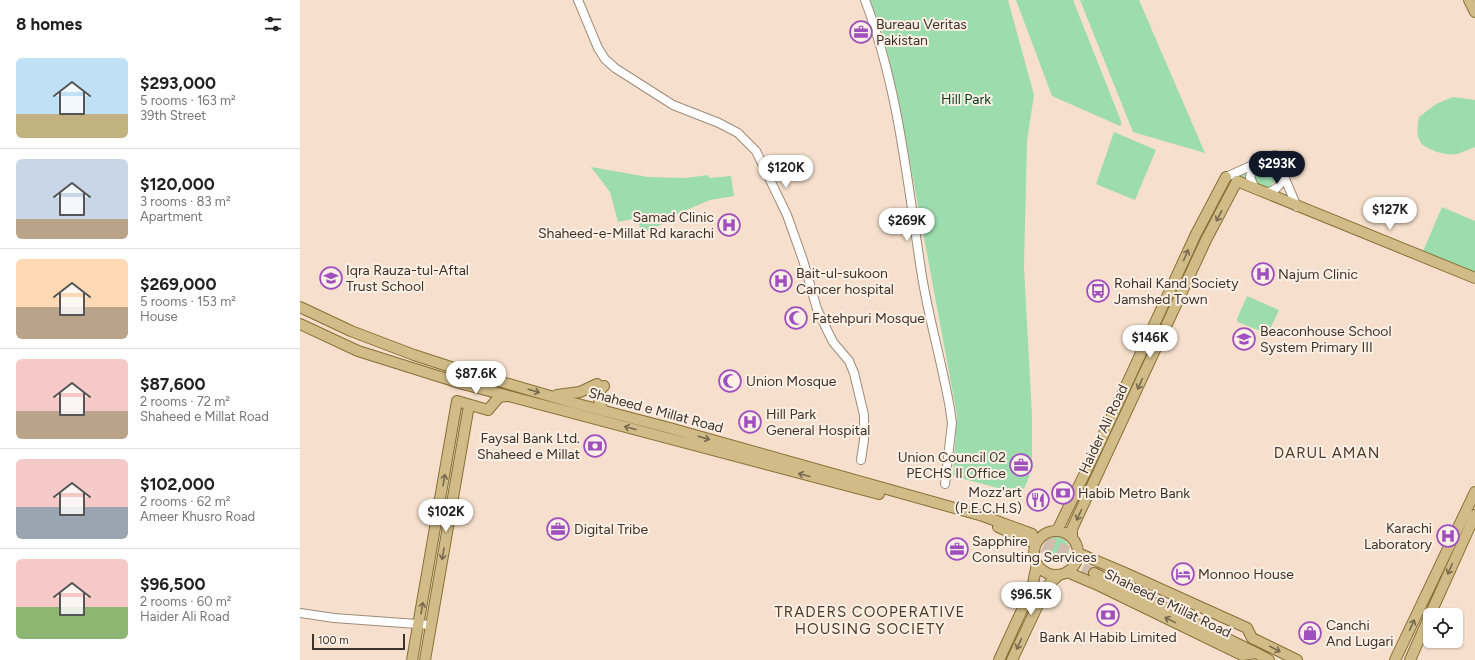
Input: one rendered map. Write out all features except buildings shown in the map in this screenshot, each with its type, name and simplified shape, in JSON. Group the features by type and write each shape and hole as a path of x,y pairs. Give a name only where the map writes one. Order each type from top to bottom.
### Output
{"main road":[{"path":"1470,0 1475,12"},
{"name":"Haider Ali Road","path":"1057,531 1100,442 1196,234 1226,177"},
{"name":"Haider Ali Road","path":"1072,538 1072,529 1206,240 1237,181 1258,190"},
{"path":"1258,190 1475,278"},
{"name":"Shaheed e Millat Road","path":"300,307 351,331 414,355 549,396 666,427 983,516 1030,538 978,520 506,396 437,376 358,351 300,324"},
{"path":"300,312 335,329 372,344 404,356 414,355"},
{"path":"300,320 336,336 431,370 437,376"},
{"path":"549,396 580,392 600,385 599,399 601,407 604,411"},
{"path":"482,389 487,400 488,410"},
{"path":"488,410 499,397 506,396"},
{"path":"412,660 457,401 488,410"},
{"path":"425,660 469,405"},
{"path":"1395,660 1475,492"},
{"path":"1433,608 1475,515"},
{"path":"1063,574 1046,573 1037,564 1034,554 1035,547 1038,540 1046,534 1057,531 1065,533 1072,538 1082,555 1078,567 1080,574 1084,579"},
{"path":"1012,660 1044,592 1050,583 1073,567 1082,555"},
{"name":"Shaheed e Millat Road","path":"1082,555 1247,628 1252,638"},
{"path":"999,660 1032,588 1037,564"},
{"name":"Shaheed e Millat Road","path":"1269,660 1096,569 1252,638 1297,660"},
{"name":"Shaheed e Millat Road","path":"1063,574 1084,579 1100,586 1242,655 1256,653"},
{"path":"1410,660 1423,631"}],"street":[{"path":"578,0 598,48 605,59 615,68 672,105 719,123 738,133 756,151 787,215 820,315 834,342 849,361 854,373 864,415 864,440 861,460"},
{"path":"865,0 884,54 890,81 914,216 921,270 949,404 952,423 945,484"},
{"path":"1226,177 1275,155 1297,207"},
{"path":"1254,165 1250,177 1258,190 1270,192 1277,188 1282,181 1282,170 1272,161 1266,159"},
{"path":"300,613 334,618 431,625"}],"green space":[{"name":"Hill Park","path":"870,0 1008,0 1034,95 1027,141 1024,267 1032,416 1032,457 1029,477 1020,494 953,476 957,415 898,98 883,34"},
{"path":"1016,0 1073,0 1121,121 1120,126 1052,96"},
{"path":"1080,0 1139,0 1205,153 1133,132"},
{"path":"1453,97 1475,100 1475,147 1457,154 1447,154 1430,149 1421,143 1417,130 1419,117 1436,104"},
{"path":"1114,132 1156,150 1135,200 1096,184"},
{"path":"1267,161 1273,164 1277,174 1276,179 1269,187 1264,187 1229,175"},
{"path":"591,167 648,177 686,178 708,175 709,178 731,176 734,196 710,200 661,221 662,224 641,234 638,218 618,222 610,192"},
{"path":"1442,207 1475,221 1475,272 1423,251"},
{"path":"1247,296 1279,310 1269,331 1265,333 1238,322 1237,319"},
{"path":"1056,537 1065,541 1069,550 1065,559 1056,563 1047,559 1043,550 1047,541"}],"tunnel":[{"path":"1032,534 1085,559"},
{"path":"1029,541 1094,573"}],"place":[{"name":"Bureau Veritas Pakistan","path":"861,32"},
{"name":"Samad Clinic Shaheed-e-Millat Rd karachi","path":"729,225"},
{"name":"Najum Clinic","path":"1263,274"},
{"name":"Iqra Rauza-tul-Aftal Trust School","path":"331,278"},
{"name":"Bait-ul-sukoon Cancer hospital","path":"781,281"},
{"name":"Rohail Kand Society Jamshed Town","path":"1098,291"},
{"name":"Fatehpuri Mosque","path":"796,318"},
{"name":"Beaconhouse School System Primary III","path":"1244,339"},
{"name":"Union Mosque","path":"730,381"},
{"name":"Hill Park General Hospital","path":"750,422"},
{"name":"Faysal Bank Ltd. Shaheed e Millat","path":"595,446"},
{"name":"Union Council 02 PECHS II Office","path":"1021,465"},
{"name":"Habib Metro Bank","path":"1063,493"},
{"name":"Mozz'art (P.E.C.H.S)","path":"1038,500"},
{"name":"Digital Tribe","path":"558,529"},
{"name":"Karachi Laboratory","path":"1448,536"},
{"name":"Sapphire Consulting Services","path":"957,549"},
{"name":"Monnoo House","path":"1183,574"},
{"name":"Bank Al Habib Limited","path":"1108,615"},
{"name":"Canchi And Lugari","path":"1310,633"}],"district":[{"name":"DARUL AMAN","path":"1327,453"},
{"name":"TRADERS COOPERATIVE HOUSING SOCIETY","path":"870,620"}]}
